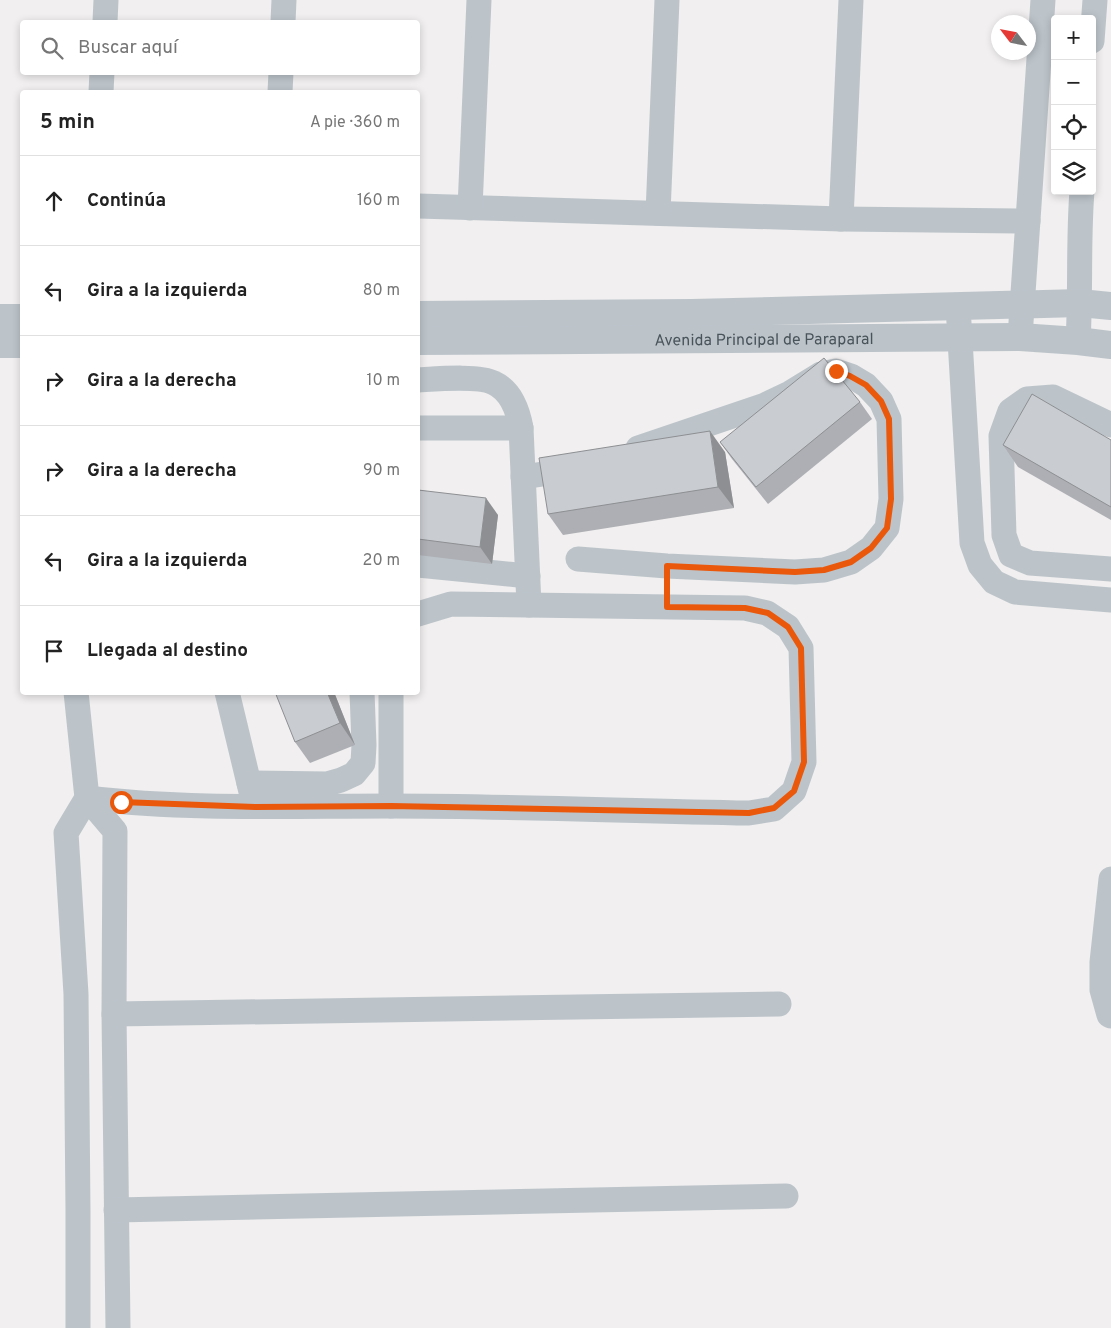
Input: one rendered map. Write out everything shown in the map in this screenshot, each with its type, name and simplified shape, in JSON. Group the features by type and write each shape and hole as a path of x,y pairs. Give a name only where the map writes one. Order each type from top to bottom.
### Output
{"street":[{"path":"104,20 106,0"},
{"path":"283,20 284,0"},
{"path":"470,208 479,0"},
{"path":"658,213 667,0"},
{"path":"841,218 851,0"},
{"path":"1020,337 1044,0"},
{"path":"1094,15 1095,0"},
{"path":"101,90 102,75"},
{"path":"280,90 281,75"},
{"path":"1078,341 1080,303 1079,224 1082,195"},
{"path":"420,206 841,218 1028,221"},
{"name":"Avenida Principal de Paraparal","path":"420,315 692,313 1080,303 1111,306"},
{"path":"958,306 972,543 980,565 994,582 1015,592 1111,600"},
{"path":"0,318 20,318"},
{"name":"Avenida Principal de Paraparal","path":"420,341 1020,337 1111,345"},
{"path":"0,344 20,344"},
{"path":"578,559 667,566 795,572 824,570 851,562 871,548 887,528 891,499 889,419 881,401 866,385 836,371 821,374 790,393 765,404 620,454"},
{"path":"420,380 477,379 494,383 509,395 519,415 529,605"},
{"path":"1111,425 1053,397 1027,399 1010,411 1001,436 1004,535 1011,555 1030,563 1111,569"},
{"path":"420,428 521,428"},
{"path":"523,477 556,472 593,462"},
{"path":"420,565 528,576"},
{"path":"667,566 667,607"},
{"path":"86,798 121,802 255,807 391,806 749,813 774,808 794,791 804,762 801,648 788,627 768,613 745,608 451,604 420,613"},
{"path":"76,695 86,798 66,833 76,994 78,1328"},
{"path":"227,695 255,807"},
{"path":"249,783 327,784 354,774 363,763 362,695"},
{"path":"391,695 391,806"},
{"path":"86,798 115,831 114,1014 118,1328"},
{"path":"1111,879 1102,962 1102,990 1109,1015 1111,1016"},
{"path":"114,1014 779,1004"},
{"path":"116,1210 786,1196"}],"building":[{"path":"824,358 860,402 756,487 720,442"},
{"path":"1032,394 1111,440 1111,507 1003,445"},
{"path":"710,431 718,487 548,514 539,458"},
{"path":"420,490 486,498 480,547 420,539"},
{"path":"276,695 328,695 340,723 295,742"}],"route":[{"path":"121,802 255,807 391,806 749,813 774,808 794,791 804,762 801,648 788,627 768,613 745,608 667,607 667,566 795,572 824,570 851,562 871,548 887,528 891,499 889,419 881,401 866,385 836,371"}]}
